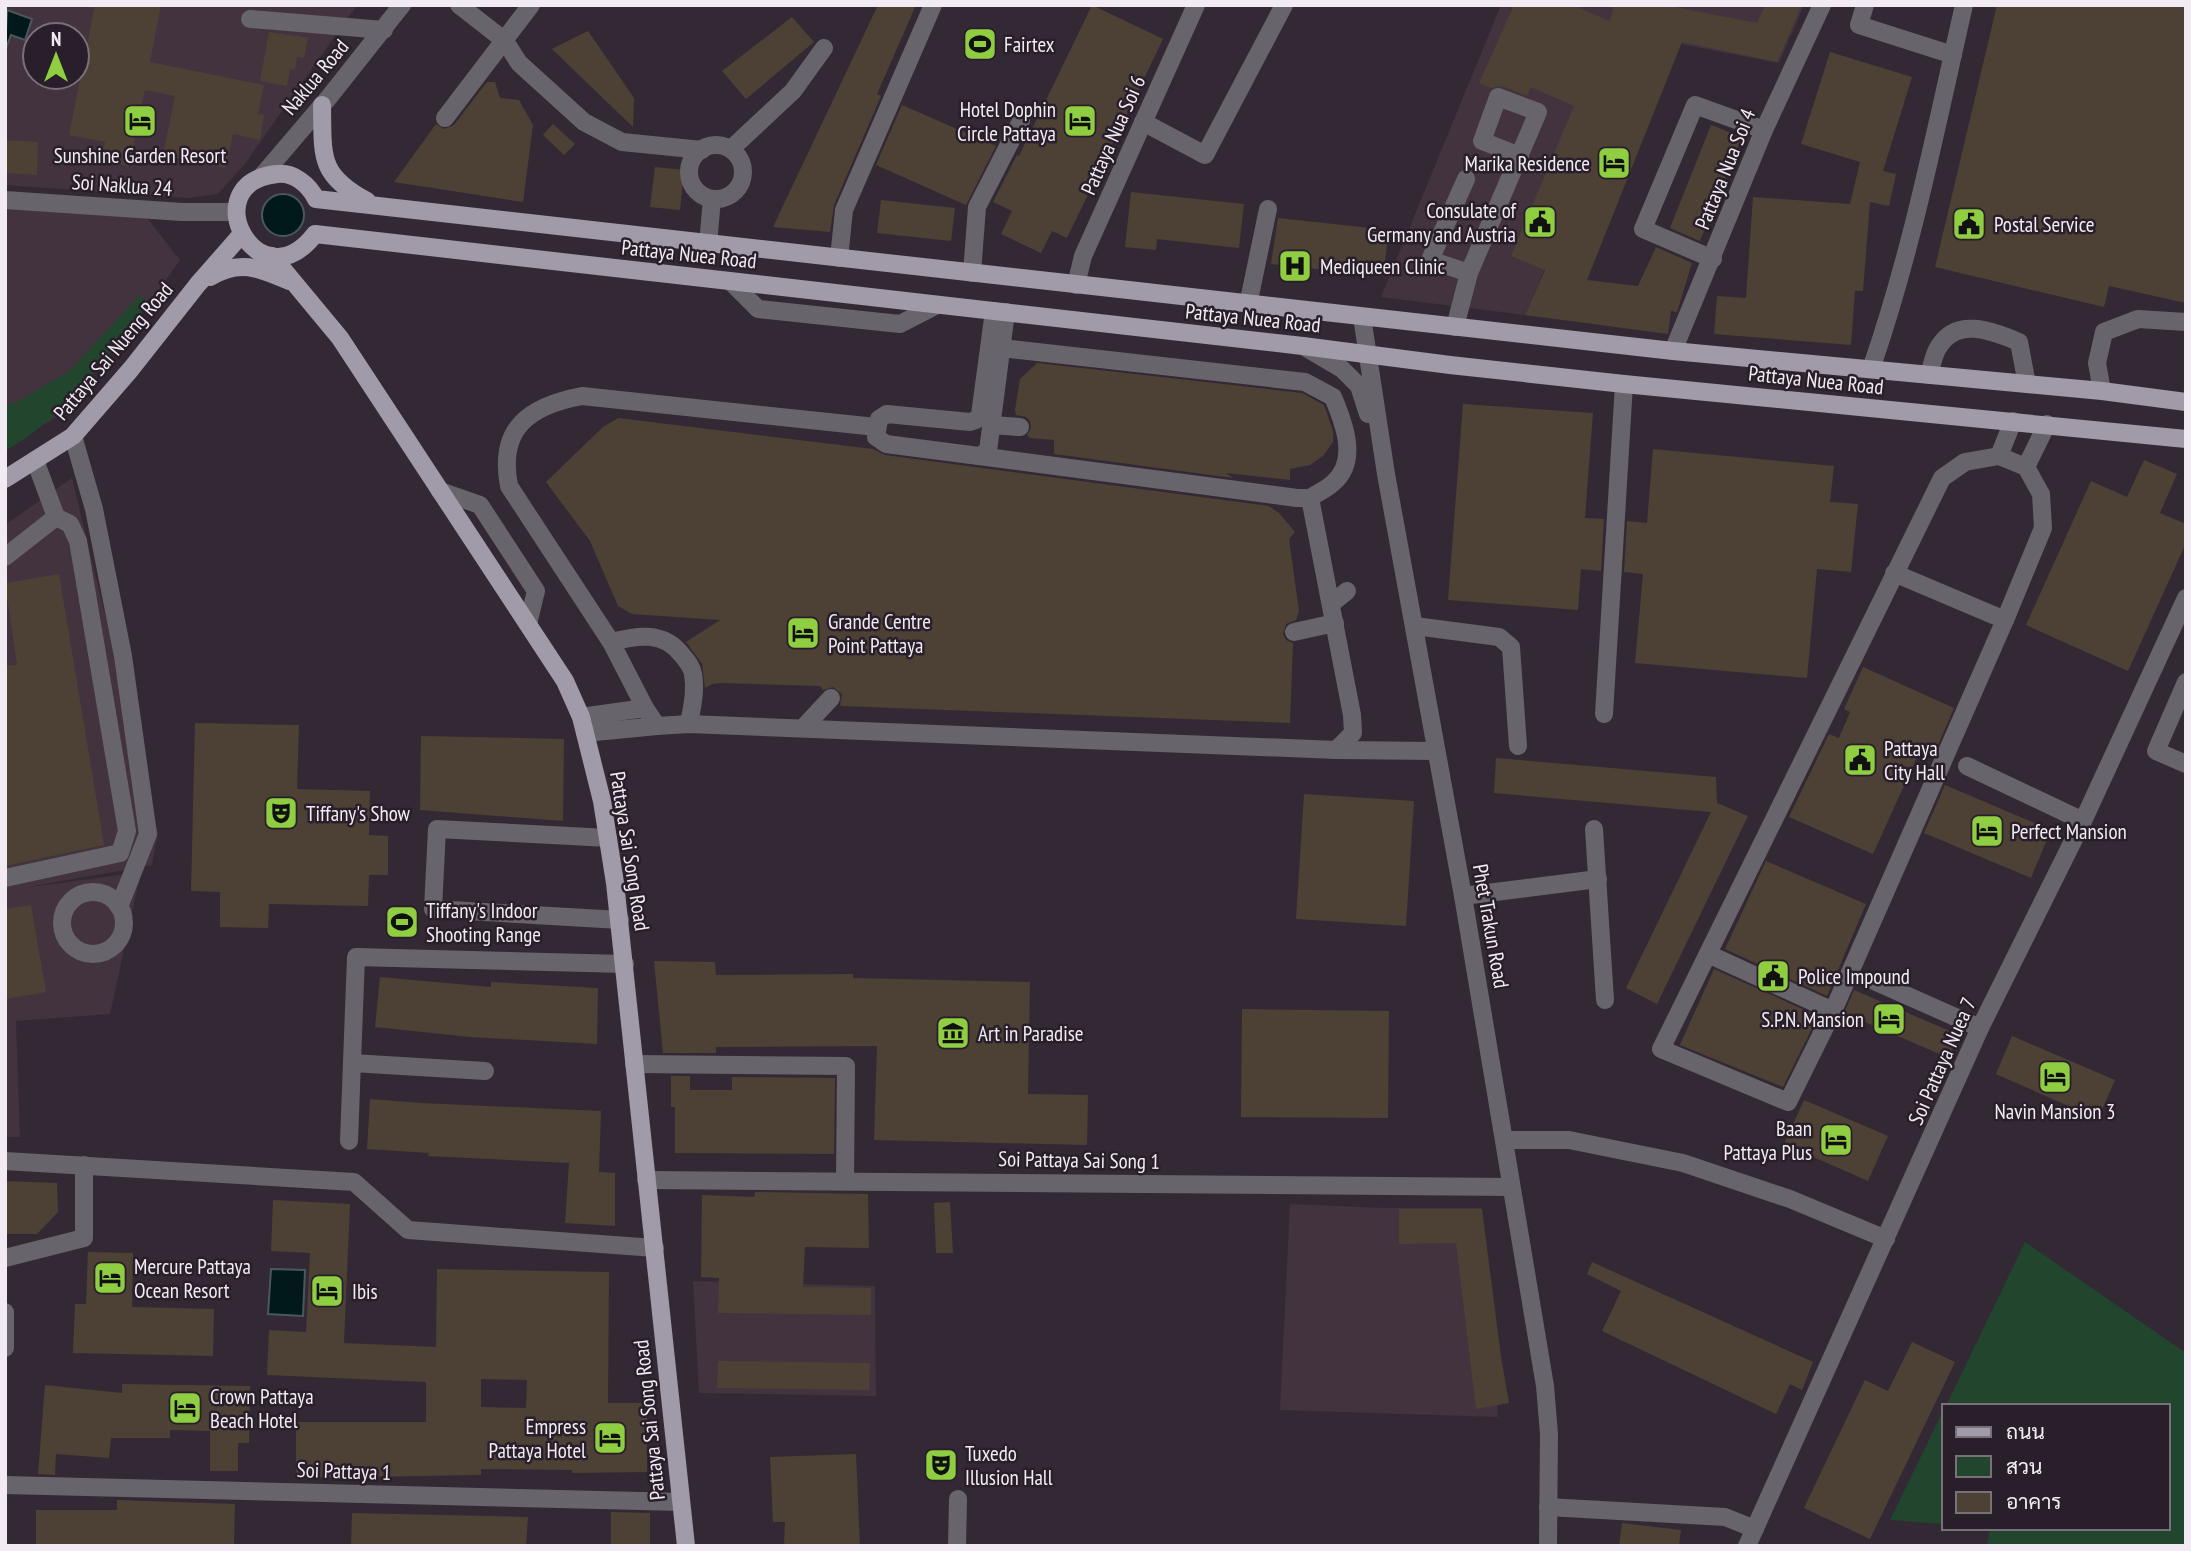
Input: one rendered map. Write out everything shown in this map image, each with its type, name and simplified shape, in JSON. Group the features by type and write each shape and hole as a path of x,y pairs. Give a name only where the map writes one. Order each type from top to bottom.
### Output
{"main road":[{"path":"322,105 323,154 332,176 345,189 376,206"},
{"name":"Pattaya Nuea Road","path":"261,177 282,174 301,180 316,199 1248,305 1674,351 2102,391 2186,402"},
{"path":"241,235 236,222 239,200 248,186 261,177"},
{"name":"Pattaya Nuea Road","path":"272,256 298,252 315,234 1624,384 2186,439"},
{"name":"Pattaya Sai Song Road","path":"241,235 255,250 272,256 340,338 565,681 583,725 608,838 620,920 685,1546"},
{"name":"Pattaya Sai Nueng Road","path":"5,479 73,436 241,235"},
{"path":"198,284 225,268 244,266 264,270 294,283"}],"street":[{"name":"Naklua Road","path":"261,177 402,5"},
{"path":"458,5 505,41 519,63 584,122 622,142 702,150"},
{"path":"445,118 531,5"},
{"path":"839,258 844,210 933,5"},
{"name":"Pattaya Nua Soi 6","path":"1076,285 1083,256 1196,5"},
{"path":"1143,122 1205,155 1284,5"},
{"name":"Pattaya Nua Soi 4","path":"1674,351 1764,130 1822,5"},
{"path":"1865,5 1859,25 1953,55"},
{"path":"1871,369 1897,291 1919,208 1964,5"},
{"path":"250,19 384,30"},
{"path":"731,149 793,91 824,48"},
{"path":"1713,259 1643,229 1695,105 1764,130"},
{"path":"972,273 978,207 1021,121"},
{"path":"714,145 731,149 742,163 743,180 733,194 712,199 700,194 690,179 691,161 702,150 714,145"},
{"path":"1455,327 1469,273 1520,156"},
{"path":"1466,178 1430,260 1469,273"},
{"path":"708,244 712,199"},
{"name":"Soi Naklua 24","path":"5,200 182,212 236,212"},
{"path":"1248,305 1268,209"},
{"path":"730,281 758,309 900,324 937,305"},
{"path":"979,456 988,451 1001,348 1000,312"},
{"path":"1000,312 981,415 970,422 887,414 879,419 876,437 886,444 1297,498 1310,498 1335,482 1348,460 1344,424 1333,397 1305,382 1001,348"},
{"name":"Phet Trakun Road","path":"1362,317 1545,1386 1549,1434 1548,1546"},
{"path":"2102,391 2098,363 2104,332 2137,319 2186,321"},
{"path":"1929,375 1937,349 1950,332 1963,328 1991,331 2019,342 2027,384"},
{"path":"1303,346 1342,369 1359,386 1387,474"},
{"path":"1604,714 1624,384"},
{"path":"657,726 611,642 509,486 506,450 520,423 542,406 582,396 876,427"},
{"path":"1999,456 2013,421"},
{"path":"2026,467 2048,424"},
{"path":"991,425 1020,427"},
{"path":"73,436 94,509 123,656 148,834 119,906"},
{"path":"1999,456 2026,467 2041,494 2043,528 1833,1011 1788,1102 1661,1049 1942,478 1965,462 1999,456"},
{"path":"5,878 120,853 127,831 78,541 70,524 56,517 35,460"},
{"path":"440,491 480,505 536,591 528,624"},
{"path":"1310,498 1352,715 1353,733 1336,750"},
{"path":"5,557 56,517"},
{"path":"1895,573 2005,620"},
{"path":"1331,604 1347,591"},
{"name":"Soi Pattaya Nuea 7","path":"1747,1546 1980,1028 2083,821 2186,598"},
{"path":"1294,632 1335,623"},
{"path":"1415,626 1499,637 1507,642 1511,647 1518,746"},
{"path":"611,642 650,636 664,638 672,643 693,670 694,692 689,724"},
{"path":"2186,682 2156,751 2186,764"},
{"path":"803,728 831,698"},
{"path":"583,725 645,708"},
{"path":"583,725 689,724 1336,750 1436,751"},
{"path":"1967,766 2083,821"},
{"path":"608,838 437,829 433,909 620,920"},
{"path":"1594,830 1605,1000"},
{"path":"1463,896 1598,879"},
{"path":"1708,954 1833,1011"},
{"path":"349,1141 356,957 625,964"},
{"path":"1874,981 1980,1028"},
{"path":"352,1063 485,1071"},
{"path":"635,1064 846,1066 845,1180"},
{"path":"1504,1140 1569,1140 1683,1163 1790,1199 1886,1239"},
{"path":"5,1161 354,1182 408,1230 655,1248"},
{"path":"5,1258 84,1238 84,1165"},
{"name":"Soi Pattaya Sai Song 1","path":"646,1180 1511,1187"},
{"path":"5,1312 5,1348"},
{"name":"Soi Pattaya 1","path":"5,1485 681,1503"},
{"path":"957,1546 958,1499"},
{"path":"1548,1507 1725,1517 1755,1529"}],"shaded area":[{"name":"Sunshine Garden Resort","path":"5,5 357,5 244,165 218,194 187,198 5,185"},
{"path":"1501,5 1804,5 1779,63 1644,37 1525,315 1381,297"},
{"path":"7,10 32,19 21,21 21,39 11,35 5,51"},
{"path":"283,194 298,200 304,215 298,230 283,236 268,230 262,215 268,200"},
{"path":"5,208 147,218 180,260 149,304 56,417 5,449"},
{"path":"72,478 158,833 152,865 23,888 141,872 110,1014 16,1021 20,1137 5,1137 5,525"},
{"path":"1290,1204 1481,1208 1498,1417 1280,1410"},
{"path":"271,1269 305,1270 303,1316 268,1314"},
{"path":"693,1281 875,1286 876,1396 699,1393"}],"green space":[{"path":"140,295 149,304 101,366 48,421 5,451 5,405 17,402 69,371"},
{"path":"2025,1242 2186,1353 2186,1546 1987,1546 1990,1530 2170,1530 2170,1404 1947,1404"},
{"path":"1942,1413 1942,1524 1890,1520"}],"building":[{"path":"95,5 161,5 150,62 264,85 258,114 264,115 260,140 233,134 226,168 163,155 175,96 145,90 129,166 101,160 105,142 69,135 78,91 91,91 91,25"},
{"path":"878,5 916,5 877,94 881,96 834,205 830,232 773,227"},
{"name":"Hotel Dophin Circle Pattaya","path":"1092,5 1163,39 1067,238 1052,231 1041,253 1001,234 1012,211 993,202 1017,155 1019,156"},
{"path":"1514,5 1573,5 1609,21 1615,5 1664,5 1757,23 1765,5 1802,5 1777,62 1682,42 1587,280 1638,286 1656,247 1692,263 1677,312 1671,311 1668,334 1525,315 1545,270 1511,256 1574,106 1531,87 1527,96 1502,86 1491,88 1479,83"},
{"path":"1997,5 2186,5 2186,303 2109,286 2104,307 1935,267"},
{"path":"792,17 814,42 746,99 722,71"},
{"path":"588,31 634,98 633,127 552,49"},
{"path":"269,32 308,38 304,58 297,57 295,70 290,69 287,86 260,81"},
{"path":"1830,52 1912,77 1883,171 1896,174 1889,206 1870,202 1863,291 1855,291 1851,345 1714,334 1717,296 1746,298 1753,197 1850,204 1860,162 1801,144"},
{"path":"487,82 495,82 500,98 519,100 533,125 523,202 394,182 436,124 444,129 454,125"},
{"path":"902,105 996,146 966,205 876,165"},
{"path":"553,124 575,144 564,155 543,135"},
{"path":"1711,125 1742,137 1700,241 1670,228"},
{"path":"5,140 38,142 37,175 5,173"},
{"path":"655,167 684,170 680,210 650,207"},
{"path":"1131,192 1244,204 1239,248 1157,239 1156,250 1125,247"},
{"path":"881,200 955,208 951,241 877,233"},
{"path":"1278,218 1389,230 1383,276 1271,264"},
{"path":"1037,363 1302,393 1324,405 1333,431 1333,442 1323,456 1310,465 1290,469 1290,480 1226,473 1233,478 1054,454 1054,440 1030,438 1027,435 1031,428 1030,421 1026,417 1016,415 1015,410 1020,379"},
{"path":"1463,404 1593,413 1585,518 1604,519 1601,571 1581,569 1578,610 1448,600"},
{"path":"618,418 873,449 885,455 1269,506 1279,513 1295,532 1289,539 1299,611 1296,620 1286,624 1283,634 1286,640 1293,643 1290,723 842,706 842,694 833,687 823,690 820,686 719,683 705,688 702,664 686,642 720,620 632,614 618,606 590,541 546,482 603,427"},
{"path":"1653,449 1834,466 1830,502 1858,504 1851,572 1817,569 1807,678 1635,663 1643,574 1624,572 1627,521 1647,523"},
{"path":"2144,460 2177,474 2160,513 2186,524 2186,543 2128,671 2026,625 2091,481 2127,497"},
{"path":"59,574 104,845 5,866 5,666 17,665 5,583"},
{"name":"Pattaya City Hall","path":"1863,667 1954,708 1934,754 1921,748 1873,854 1789,817 1829,734 1839,738 1850,712 1844,709"},
{"name":"Tiffany's Show","path":"195,723 299,725 297,789 370,791 369,835 388,836 388,875 369,875 368,906 269,904 268,928 220,927 220,892 191,891"},
{"path":"421,736 564,739 563,821 420,810"},
{"path":"1496,758 1716,777 1717,803 1748,816 1657,1004 1626,988 1711,812 1494,793"},
{"name":"Perfect Mansion","path":"1945,785 2051,830 2031,878 1924,833"},
{"path":"1304,794 1414,801 1406,926 1296,919"},
{"path":"1766,861 1866,904 1827,996 1725,949"},
{"path":"31,905 46,992 5,999 5,909"},
{"name":"Art in Paradise","path":"654,961 715,962 716,975 853,974 853,978 1030,982 1028,1094 1088,1095 1087,1145 874,1140 877,1046 716,1047 716,1053 663,1053"},
{"path":"1714,969 1818,1016 1783,1087 1680,1045"},
{"path":"380,977 491,987 491,982 598,988 597,1044 470,1037 375,1027"},
{"name":"S.P.N. Mansion","path":"1854,990 1959,1035 1949,1058 1844,1013"},
{"path":"1242,1009 1389,1011 1388,1118 1241,1117"},
{"name":"Navin Mansion 3","path":"2012,1036 2115,1080 2098,1119 1996,1074"},
{"path":"671,1076 690,1076 690,1090 732,1090 732,1077 835,1078 834,1154 675,1153 675,1107 671,1107"},
{"path":"370,1099 601,1111 599,1172 615,1173 615,1226 565,1223 569,1163 428,1156 429,1153 367,1149"},
{"name":"Baan Pattaya Plus","path":"1804,1100 1888,1136 1868,1181 1784,1144"},
{"path":"5,1181 57,1183 58,1212 37,1234 5,1234"},
{"path":"755,1192 868,1194 869,1248 805,1247 803,1287 871,1288 871,1315 718,1313 719,1278 701,1277 702,1195 754,1197"},
{"path":"273,1200 350,1204 344,1343 436,1347 437,1269 609,1272 608,1403 647,1403 647,1472 572,1473 572,1470 481,1469 481,1475 296,1478 296,1422 426,1422 426,1382 267,1375 269,1330 306,1332 310,1253 271,1251","holes":["481,1379 527,1380 526,1408 481,1407"]},
{"path":"950,1202 953,1253 936,1253 934,1203"},
{"path":"1399,1209 1482,1209 1509,1403 1476,1409 1456,1243 1399,1244"},
{"name":"Mercure Pattaya Ocean Resort","path":"88,1252 133,1253 132,1307 214,1309 213,1356 73,1353 75,1304 86,1304"},
{"path":"1592,1262 1813,1362 1802,1390 1790,1384 1776,1414 1602,1331 1621,1291 1587,1274"},
{"path":"1912,1342 1955,1362 1870,1539 1804,1508 1865,1380 1888,1391"},
{"path":"718,1361 870,1363 869,1390 717,1388"},
{"path":"122,1384 250,1386 249,1443 238,1443 238,1471 210,1471 210,1431 170,1430 170,1438 111,1438 109,1458 56,1454 55,1475 38,1474 45,1385 122,1393"},
{"path":"856,1454 860,1546 784,1546 785,1522 773,1522 770,1457"},
{"path":"117,1500 235,1504 234,1546 36,1546 36,1510 117,1510"},
{"path":"611,1512 650,1513 650,1546 611,1546"},
{"path":"352,1513 528,1517 526,1546 351,1546"},
{"path":"1622,1523 1681,1530 1679,1546 1619,1546"}],"place":[{"name":"Fairtex","path":"980,44"},
{"name":"Sunshine Garden Resort","path":"140,121"},
{"name":"Hotel Dophin Circle Pattaya","path":"1080,121"},
{"name":"Marika Residence","path":"1614,163"},
{"name":"Consulate of Germany and Austria","path":"1540,222"},
{"name":"Postal Service","path":"1969,224"},
{"name":"Mediqueen Clinic","path":"1295,266"},
{"name":"Grande Centre Point Pattaya","path":"803,633"},
{"name":"Pattaya City Hall","path":"1860,760"},
{"name":"Tiffany's Show","path":"281,813"},
{"name":"Perfect Mansion","path":"1987,831"},
{"name":"Tiffany's Indoor Shooting Range","path":"402,922"},
{"name":"Police Impound","path":"1773,976"},
{"name":"S.P.N. Mansion","path":"1889,1019"},
{"name":"Art in Paradise","path":"953,1033"},
{"name":"Navin Mansion 3","path":"2055,1077"},
{"name":"Baan Pattaya Plus","path":"1836,1140"},
{"name":"Mercure Pattaya Ocean Resort","path":"110,1278"},
{"name":"Ibis","path":"327,1291"},
{"name":"Crown Pattaya Beach Hotel","path":"185,1408"},
{"name":"Empress Pattaya Hotel","path":"610,1438"},
{"name":"Tuxedo Illusion Hall","path":"941,1465"}]}
